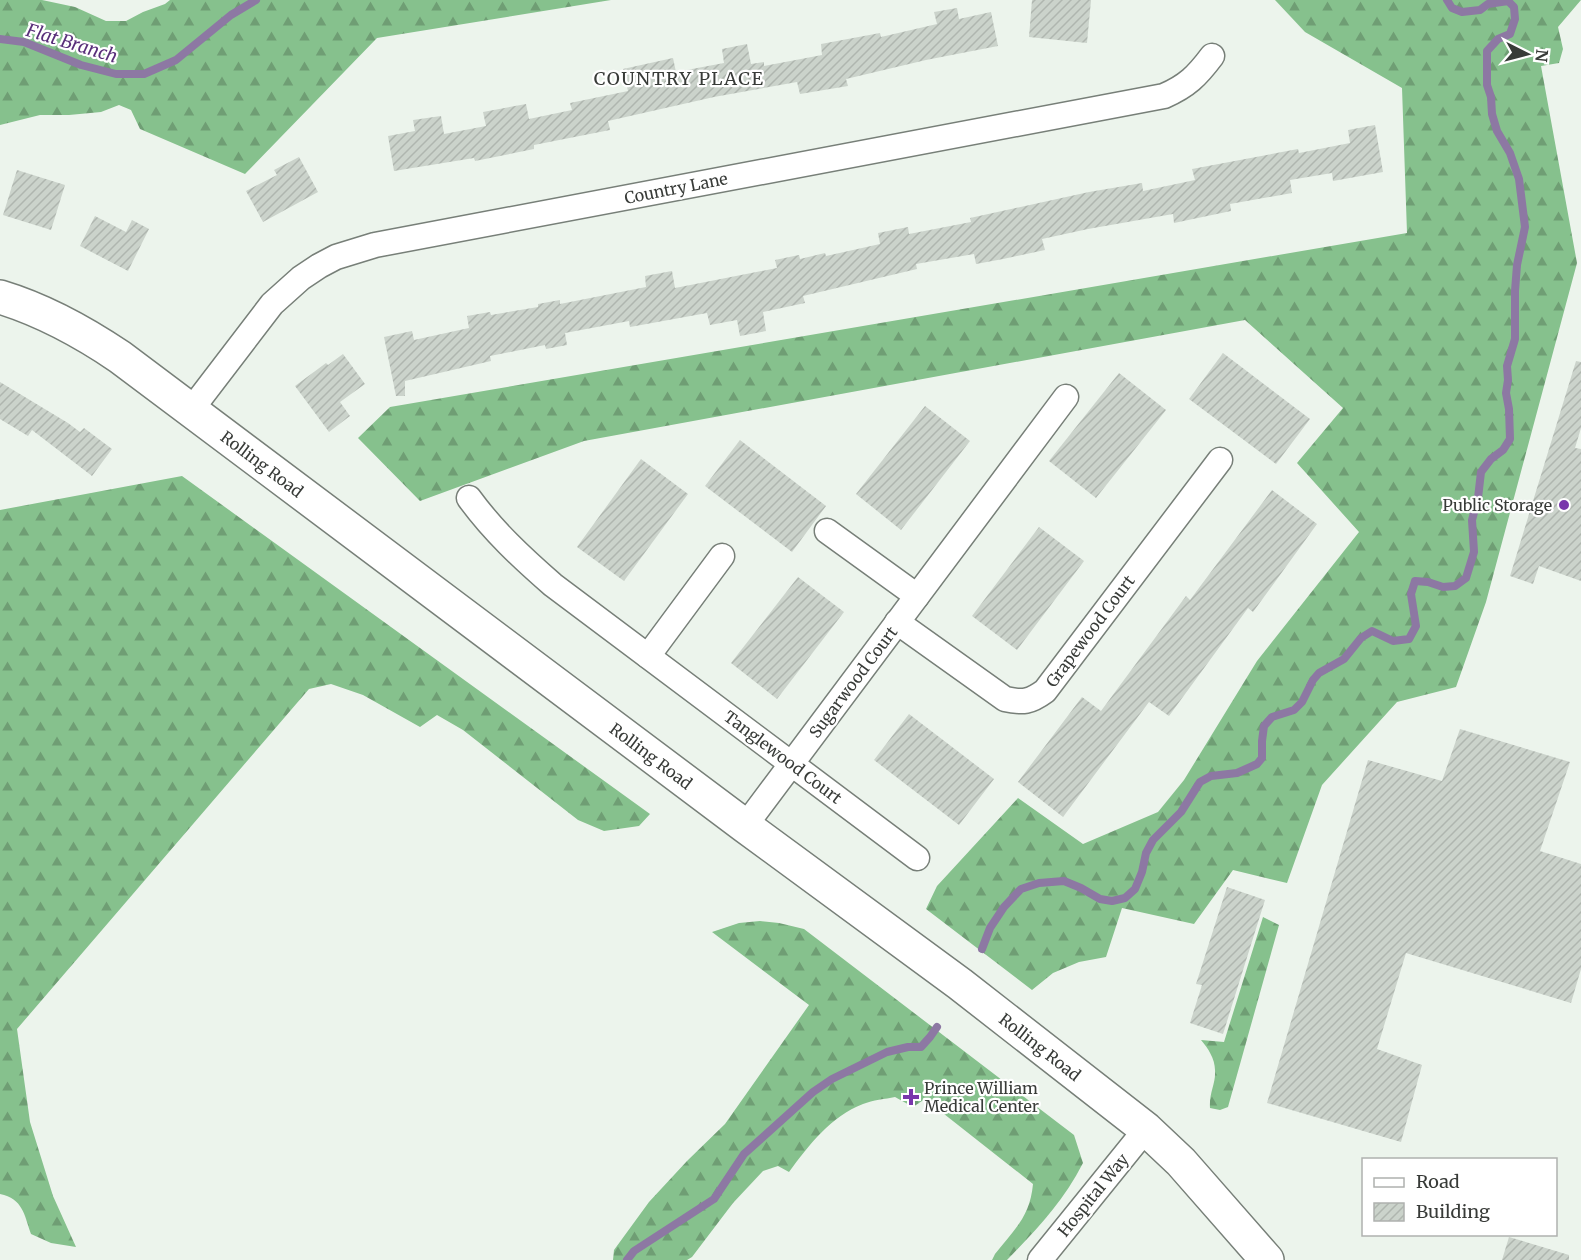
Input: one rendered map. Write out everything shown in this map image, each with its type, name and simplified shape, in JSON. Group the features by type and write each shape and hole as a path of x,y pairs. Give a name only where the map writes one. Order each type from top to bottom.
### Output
{"street":[{"name":"Country Lane","path":"191,410 272,304 301,278 336,257 355,250 1164,96 1181,89 1192,80 1212,56"},
{"name":"Rolling Road","path":"0,297 49,316 120,357 745,826 960,984 1146,1129 1181,1162 1267,1260"},
{"name":"Sugarwood Court","path":"745,826 1066,397"},
{"name":"Grapewood Court","path":"897,622 1005,699 1019,702 1033,699 1045,691 1220,460"},
{"name":"Tanglewood Court","path":"469,498 483,519 527,563 553,585 917,858"},
{"path":"827,531 917,596"},
{"path":"648,656 722,556"},
{"name":"Hospital Way","path":"1040,1260 1146,1129"}],"green space":[{"path":"0,0 42,0 75,7 106,21 126,21 170,0 611,0 377,38 245,174 140,129 131,110 119,105 101,112 40,115 0,125"},
{"path":"1275,0 1581,0 1558,27 1563,49 1559,63 1541,66 1577,263 1486,602 1456,687 1397,702 1322,785 1287,883 1233,870 1194,924 1122,908 1106,957 1079,962 1053,973 1032,990 926,909 937,886 1018,798 1083,844 1158,812 1184,780 1257,661 1359,532 1297,463 1343,408 1245,320 584,441 420,501 358,438 390,407 1407,233 1402,88 1305,32"},
{"path":"182,476 650,814 639,826 604,831 578,820 463,730 437,715 420,727 363,695 331,684 309,689 17,1029 30,1122 53,1196 76,1247 51,1243 31,1234 22,1208 8,1196 0,1194 0,510"},
{"path":"1263,917 1279,925 1228,1107 1220,1110 1210,1108 1215,1066 1211,1054 1201,1040 1224,1042"},
{"path":"760,921 804,929 1074,1135 1083,1163 1058,1203 1007,1260 992,1260 1025,1214 1033,1184 925,1099 913,1107 895,1097 867,1103 841,1116 813,1142 789,1172 778,1166 763,1171 733,1203 692,1257 687,1260 613,1260 614,1250 649,1202 725,1124 809,1005 712,932 739,923"}],"building":[{"path":"1032,0 1091,0 1087,43 1029,37"},
{"path":"957,8 959,19 991,12 998,46 846,79 848,86 800,94 797,82 714,97 608,121 610,130 534,145 534,149 475,161 474,158 394,171 388,136 415,131 413,120 441,116 444,134 486,126 483,112 526,104 529,119 572,110 570,103 628,91 623,69 673,58 676,72 724,63 722,49 747,44 751,64 764,62 764,66 822,55 821,44 880,33 881,37 937,24 934,12"},
{"path":"1375,125 1383,172 1333,181 1332,173 1290,180 1292,193 1230,204 1231,211 1174,223 1173,214 1088,229 1042,239 1045,250 1003,259 976,264 974,254 916,264 917,269 803,296 805,303 763,312 766,331 740,336 737,320 710,325 707,313 630,327 629,321 565,333 567,345 546,349 545,345 490,356 491,361 405,381 405,396 396,396 384,337 412,331 414,340 469,328 467,316 490,312 491,315 538,307 538,304 560,300 560,304 646,287 645,276 672,271 675,288 777,268 775,260 799,255 800,259 825,253 826,256 880,244 878,233 908,227 909,234 971,222 970,218 1089,192 1142,183 1143,191 1195,180 1192,169 1298,149 1299,153 1350,143 1348,130"},
{"path":"299,157 318,192 263,222 246,191 277,175 274,170"},
{"path":"17,170 65,185 51,230 3,215"},
{"path":"95,216 126,232 132,220 149,229 128,271 80,246"},
{"path":"1223,353 1310,419 1276,464 1189,399"},
{"path":"343,354 365,384 340,402 350,416 329,432 295,386 326,363 328,365"},
{"name":"Public Storage","path":"1576,361 1581,362 1581,428 1575,448 1581,449 1581,581 1539,566 1533,584 1510,576"},
{"path":"1119,373 1166,410 1096,498 1049,461"},
{"path":"0,382 80,432 84,428 112,449 92,476 32,430 28,436 0,419"},
{"path":"925,406 970,441 901,530 856,494"},
{"path":"740,440 826,506 792,552 705,486"},
{"path":"641,459 688,494 624,581 577,547"},
{"path":"1272,490 1317,524 1253,612 1248,608 1169,716 1149,702 1063,817 1018,782 1082,697 1101,711 1186,596 1190,600"},
{"path":"1039,527 1084,561 1017,650 972,616"},
{"path":"798,577 844,612 777,699 731,663"},
{"path":"909,714 994,779 959,825 874,760"},
{"path":"1460,729 1570,762 1540,851 1581,864 1581,969 1571,1003 1406,953 1377,1049 1422,1065 1401,1142 1267,1103 1368,760 1442,781"},
{"path":"1227,887 1265,900 1223,1034 1190,1023 1202,985 1196,984"},
{"path":"1509,1237 1569,1255 1569,1260 1502,1260"}],"waterway":[{"name":"Flat Branch","path":"0,39 24,42 81,65 116,74 144,74 176,60 231,15 256,0"},
{"path":"982,949 990,928 1004,907 1021,889 1039,883 1064,881 1100,899 1112,901 1125,898 1135,889 1146,853 1153,840 1181,812 1200,782 1211,776 1237,773 1257,764 1262,758 1264,726 1272,717 1294,710 1302,702 1319,673 1344,659 1361,638 1372,631 1393,641 1409,639 1416,626 1411,594 1415,581 1443,587 1455,586 1466,578 1474,552 1472,520 1478,498 1481,472 1491,459 1503,450 1510,439 1506,393 1507,366 1515,339 1517,265 1525,227 1519,179 1510,153 1497,131 1487,85 1487,51 1498,39 1510,34 1515,19 1514,7 1508,1 1488,4 1480,10 1462,12 1452,8 1447,0"},
{"path":"627,1260 634,1251 714,1199 744,1154 813,1092 832,1079 887,1052 908,1047 921,1047 937,1027"}],"place":[{"name":"Public Storage","path":"1564,505"},
{"name":"Prince William Medical Center","path":"911,1097"}],"district":[{"name":"COUNTRY PLACE","path":"679,78"}]}
